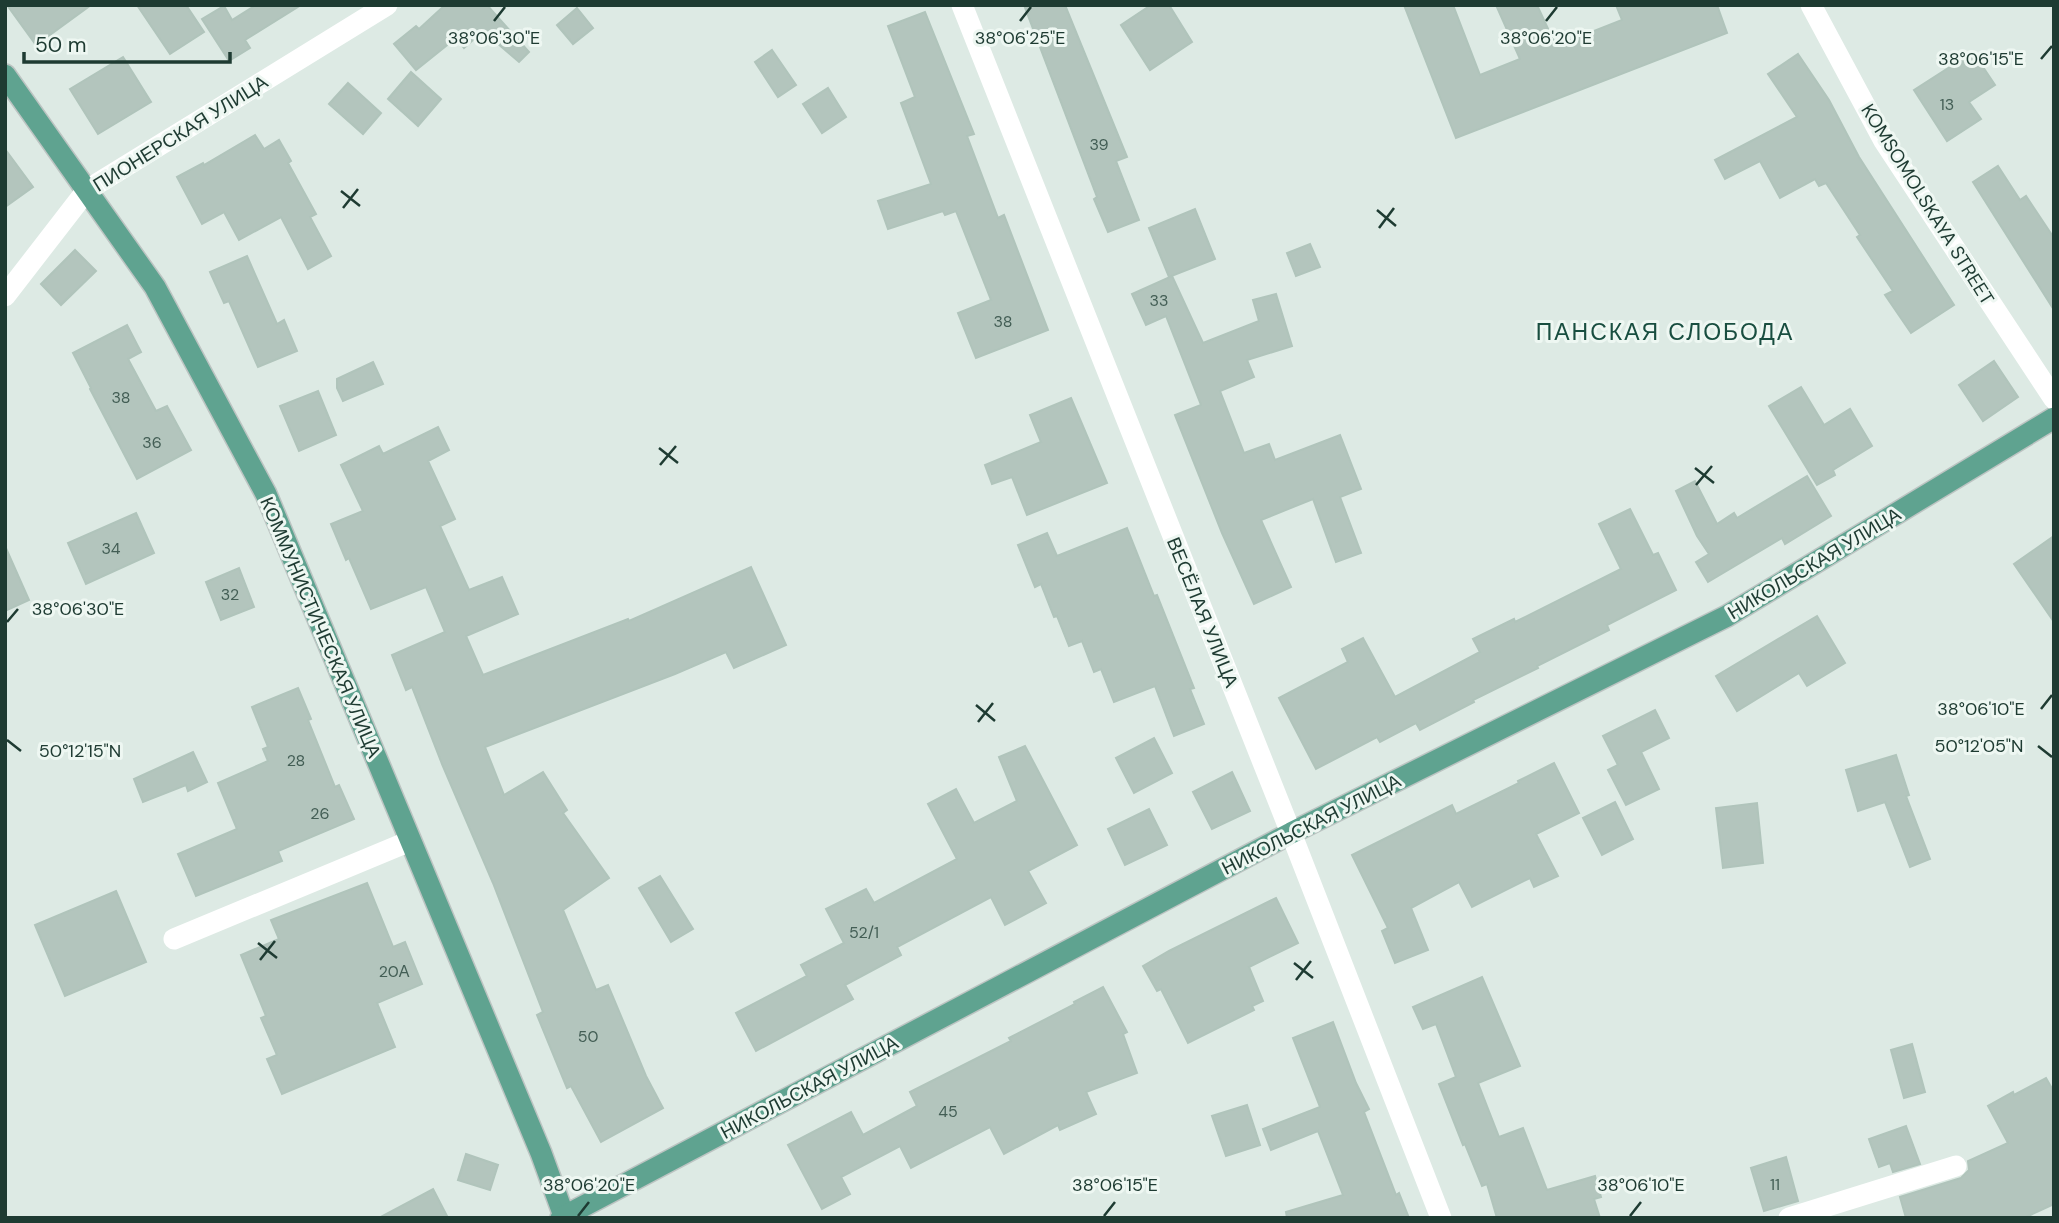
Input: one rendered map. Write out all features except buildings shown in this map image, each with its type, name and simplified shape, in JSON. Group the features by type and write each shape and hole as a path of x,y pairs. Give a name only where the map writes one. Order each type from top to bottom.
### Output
{"main road":[{"name":"КОММУНИСТИЧЕСКАЯ УЛИЦА","path":"5,75 155,287 266,494 541,1153 563,1217"},
{"name":"НИКОЛЬСКАЯ УЛИЦА","path":"563,1217 1291,833 1727,616 2054,418"}],"street":[{"name":"ПИОНЕРСКАЯ УЛИЦА","path":"5,296 87,190 387,5"},
{"name":"KOMSOMOLSKAYA STREET","path":"1811,5 1884,141 2054,399"},
{"name":"ВЕСЁЛАЯ УЛИЦА","path":"963,6 1441,1218"},
{"path":"174,939 410,841"},
{"path":"1789,1218 1956,1166"}],"district":[{"name":"ПАНСКАЯ СЛОБОДА","path":"1665,332"}]}
